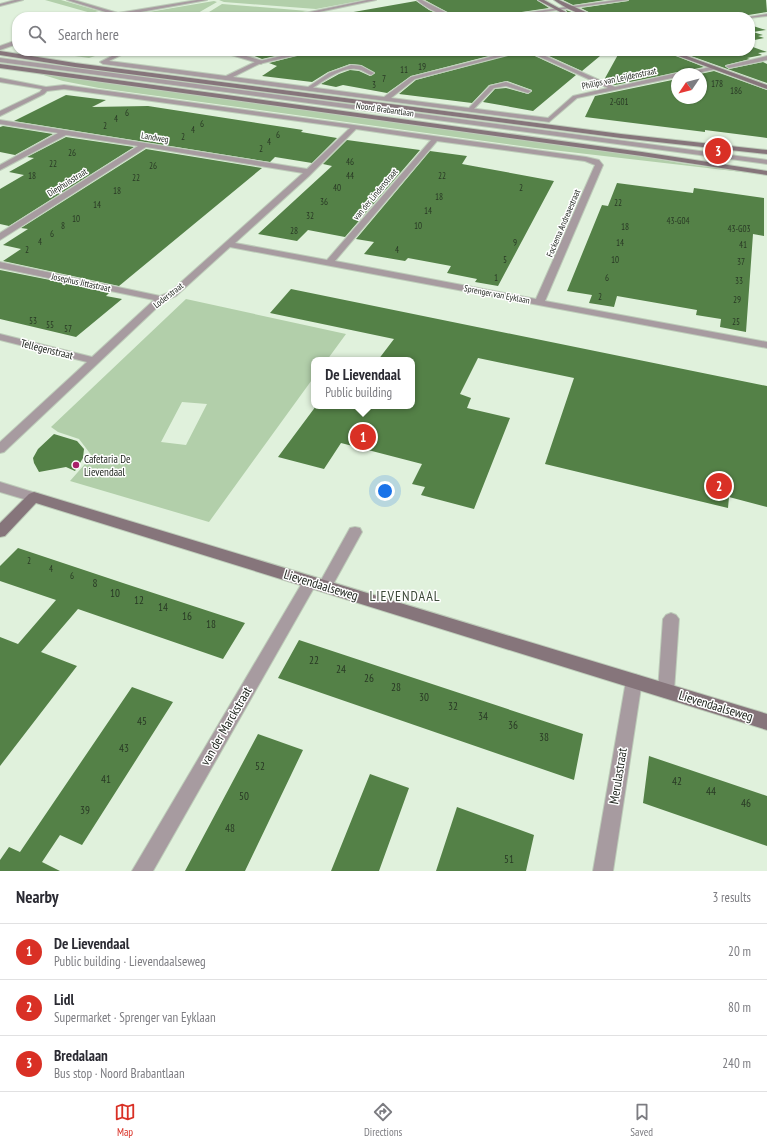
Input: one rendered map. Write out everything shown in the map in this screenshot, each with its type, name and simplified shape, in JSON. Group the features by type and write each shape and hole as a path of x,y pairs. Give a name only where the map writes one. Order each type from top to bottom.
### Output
{"main road":[{"path":"540,0 563,12"},
{"path":"556,0 582,12"},
{"name":"Noord Brabantlaan","path":"0,53 12,55"},
{"name":"Noord Brabantlaan","path":"19,56 83,66 597,133 767,152"},
{"path":"682,56 767,87"},
{"path":"727,65 740,70"},
{"name":"Noord Brabantlaan","path":"0,66 767,172"},
{"path":"0,532 34,497"},
{"name":"Lievendaalseweg","path":"34,497 767,722"}],"street":[{"path":"1,4 20,0"},
{"path":"69,0 106,12"},
{"path":"140,12 205,0"},
{"path":"313,12 374,0"},
{"path":"419,0 442,12"},
{"path":"534,12 626,0"},
{"path":"755,16 767,15"},
{"path":"0,48 12,44"},
{"name":"Noord Brabantlaan","path":"116,56 103,62 549,120"},
{"path":"240,56 261,62"},
{"path":"225,79 261,62 288,56"},
{"path":"385,99 413,78 500,56"},
{"path":"541,56 613,88"},
{"path":"727,65 767,58"},
{"name":"Noord Brabantlaan","path":"0,60 767,162"},
{"path":"308,89 327,76 341,70 356,67 371,73"},
{"path":"707,69 714,68"},
{"name":"Philips van Leijdenstraat","path":"549,120 574,97 671,76"},
{"name":"Noord Brabantlaan","path":"0,80 43,87 45,89 64,88 586,159"},
{"path":"470,110 492,87 506,84 528,91"},
{"path":"0,114 42,93 45,89"},
{"name":"Landweg","path":"0,122 302,170 306,172"},
{"name":"Loderstraat","path":"0,449 161,299 172,294 306,174 306,172 355,127"},
{"path":"0,168 66,132"},
{"name":"van der Lindenstraat","path":"329,263 436,138"},
{"name":"Diephuisstraat","path":"0,236 145,145"},
{"name":"Fockema Andreaestraat","path":"540,302 599,165 596,162 586,159"},
{"name":"Sprenger van Eyklaan","path":"227,244 767,345"},
{"name":"Josephus Jittastraat","path":"0,264 161,299"},
{"name":"Tellegenstraat","path":"0,337 94,361"},
{"name":"Lievendaalseweg","path":"0,486 34,497"},
{"name":"van der Marckstraat","path":"142,871 317,584 355,532"},
{"name":"Lievendaalseweg","path":"666,691 671,619"},
{"name":"Merulastraat","path":"603,871 634,681"}],"green space":[{"path":"45,0 61,0 99,11 87,12"},
{"path":"219,0 364,0 316,9 224,2"},
{"path":"214,1 217,2 200,12 149,12"},
{"path":"222,4 308,11 302,12 209,12"},
{"path":"75,56 95,56 89,58"},
{"path":"37,73 635,155 759,174 535,148 99,88 63,81"},
{"path":"186,299 346,334 329,357 311,357 311,381 209,522 70,481 92,456 79,439 58,432 51,427","holes":["182,402 207,404 186,445 161,442"]}],"building":[{"path":"425,0 537,0 549,8 522,12 447,12"},
{"path":"563,0 605,0 573,5"},
{"path":"766,0 767,12 755,14 755,12 589,12 581,8 628,1"},
{"path":"416,1 434,12 353,12"},
{"path":"755,27 766,30 755,32"},
{"path":"755,33 763,35 758,36 764,38 755,40"},
{"path":"755,48 767,52 758,53 762,55 747,58 750,59 725,66 729,69 763,62 767,64 767,83 691,56 755,56"},
{"path":"255,56 275,56 262,59"},
{"path":"296,56 489,56 411,76 387,93 343,85 336,87 321,84 350,70 359,71 370,76 375,73 361,65 350,64 328,72 312,82 262,76 277,66 269,63"},
{"path":"505,56 535,56 576,75 533,111 483,102 495,89 506,88 528,94 532,91 507,81 489,85 472,103 399,94 416,80"},
{"path":"549,56 600,56 582,71"},
{"path":"617,56 676,56 704,67 671,68 671,74 615,85 604,80"},
{"path":"714,71 767,90 767,138 585,117 595,96 671,80 671,104 707,104 707,72"},
{"path":"66,95 106,100 92,107 148,106 303,130 301,132 337,138 312,163 275,157 270,162 14,121"},
{"path":"3,126 53,134 15,155 0,152 0,127"},
{"path":"66,137 134,147 9,226 0,224 0,189 24,175 9,172 34,158 27,157"},
{"path":"347,140 420,150 345,237 308,230 297,241 258,234 332,166 323,164"},
{"path":"146,149 262,168 119,286 3,261 21,249 3,245 28,229 21,228"},
{"path":"430,151 467,156 462,164 554,181 498,286 475,282 477,279 447,273 451,266 408,258 405,261 364,254 374,242 356,239"},
{"path":"617,183 693,193 694,188 764,198 764,236 753,234 746,332 720,327 721,319 696,315 697,310 617,296 614,307 589,303 592,295 567,291 602,205 608,206"},
{"path":"0,270 110,292 106,296 122,299 76,337 0,319"},
{"path":"291,289 767,386 767,507 729,497 728,508 545,464 574,378 478,358 460,394 471,398 467,408 510,418 474,509 421,495 425,487 412,484 422,464 341,443 324,469 278,457 314,409 415,409 415,357 380,357 394,339 270,313"},
{"path":"54,434 77,441 84,449 83,458 75,471 66,467 39,472 33,458 38,449"},
{"path":"18,548 245,623 223,659 78,609 41,652 77,666 0,766 0,637 18,644 56,600 0,581 0,566"},
{"path":"299,640 583,734 574,780 278,678"},
{"path":"132,687 173,702 82,845 60,835 42,862 60,871 0,871 0,860 9,847 20,852"},
{"path":"258,734 303,750 245,871 185,871"},
{"path":"649,756 767,796 767,846 643,803"},
{"path":"370,774 409,788 379,871 331,871"},
{"path":"457,807 534,835 526,871 436,871"}],"place":[{"name":"Bredalaan","path":"718,151"},
{"name":"De Lievendaal","path":"363,437"},
{"name":"Cafetaria De Lievendaal","path":"76,465"},
{"name":"Lidl","path":"719,486"}],"district":[{"name":"LIEVENDAAL","path":"405,596"}]}
